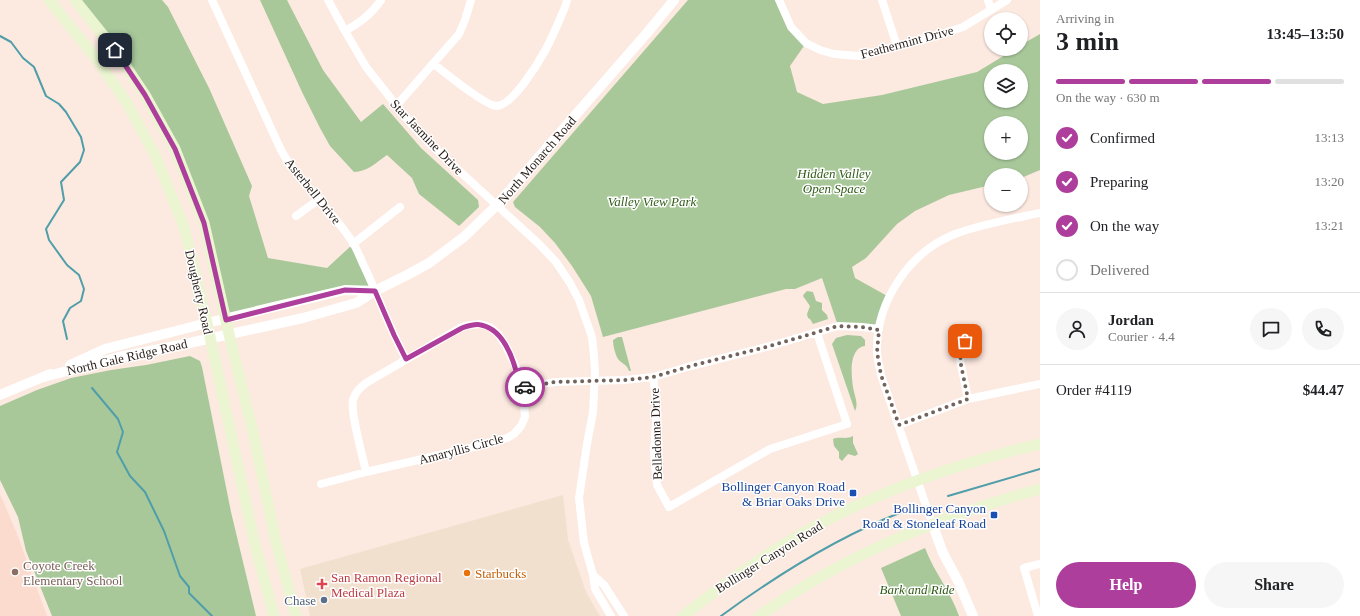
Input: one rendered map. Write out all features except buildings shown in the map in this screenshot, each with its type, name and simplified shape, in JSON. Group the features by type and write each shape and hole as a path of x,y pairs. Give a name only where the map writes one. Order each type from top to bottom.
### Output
{"main road":[{"name":"Dougherty Road","path":"49,0 98,61 127,103 156,157 184,227 207,323 255,545 274,616"},
{"name":"Dougherty Road","path":"74,0 115,50 145,95 175,149 204,223 253,432 276,542 296,616"},
{"name":"Bollinger Canyon Road","path":"683,616 714,592 790,541 829,519 872,499 953,467 1040,444"},
{"path":"759,616 849,560 890,541 975,508 1040,489"}],"street":[{"name":"Asterbell Drive","path":"212,0 281,150 294,171 335,218 353,244 406,359"},
{"name":"Star Jasmine Drive","path":"328,0 366,67 396,106 430,144 539,244 556,262 579,300 592,337 595,380 593,412 579,498 584,543 593,575 595,589 611,616"},
{"path":"345,32 367,17 381,0"},
{"path":"396,106 459,34 471,0"},
{"path":"434,64 455,81 489,103 497,106 508,101 521,87 546,50 567,0"},
{"name":"North Monarch Road","path":"210,339 303,318 356,303 375,291 429,263 464,237 497,205 642,39 674,0"},
{"name":"Feathermint Drive","path":"779,0 791,27 806,43 820,50 834,54 858,56 922,40 963,26 1007,0"},
{"path":"882,0 897,46"},
{"path":"988,0 991,10"},
{"path":"296,216 318,200"},
{"path":"353,244 400,207"},
{"path":"973,616 958,581 943,553 881,375 877,352 879,330 886,305 896,284 907,268 921,254 937,243 953,235 982,226 1040,213"},
{"name":"North Monarch Road","path":"226,320 345,290 375,291"},
{"name":"North Gale Ridge Road","path":"0,395 105,349 207,323 226,320"},
{"name":"Amaryllis Circle","path":"321,484 474,447 507,438 514,434 521,426 525,417 524,403 516,367 506,346 498,334 490,328 480,324 462,328 406,359 358,389 352,403 366,472"},
{"path":"520,388 555,382 625,380 653,377 770,346 838,326 862,327 879,330"},
{"name":"Belladonna Drive","path":"653,377 657,405 654,453 658,485 669,508 770,450 846,424 817,333"},
{"path":"968,399 960,360 965,341 975,333"},
{"name":"North Gale Ridge Road","path":"44,376 119,357 210,339"},
{"path":"899,425 968,399 1040,384"},
{"path":"1038,616 1024,568 1040,564"},
{"path":"593,575 604,585 624,616"}],"shaded area":[{"name":"Coyote Creek Elementary School","path":"0,494 17,534 47,616 0,616"},
{"path":"563,495 568,540 586,592 600,616 310,616 300,569"}],"green space":[{"path":"75,0 162,0 168,7 209,88 252,186 249,196 268,258 327,268 353,244 375,291 345,290 226,320 204,223 145,95"},
{"path":"260,0 287,0 323,70 361,122 383,104 421,148 478,200 479,207 459,226 419,194 412,178 387,155 368,168 359,172 354,172 330,146 320,128"},
{"path":"688,0 779,0 788,21 806,43 790,66 797,92 823,104 882,95 977,72 984,68 984,108 1028,108 1028,64 990,64 1003,56 1028,56 1028,41 1040,34 1040,170 1028,175 1028,168 984,168 984,187 949,195 915,211 897,224 866,258 852,267 855,278 889,297 879,329 838,326 822,278 795,289 786,289 603,337 591,296 572,266 555,243 540,227 515,207 513,202"},
{"path":"807,291 813,292 816,301 822,303 822,310 827,315 828,319 813,324 808,318 807,314 810,306 803,296"},
{"path":"847,335 861,336 865,340 865,346 856,351 852,362 852,382 856,402 855,411 832,344 836,338"},
{"path":"618,337 622,337 631,371 629,371 626,365 618,359 616,355 613,340"},
{"path":"190,356 200,361 202,367 231,512 256,616 52,616 26,551 18,517 0,480 0,406 37,390 71,378"},
{"path":"853,436 853,443 858,454 855,456 848,454 842,461 839,458 839,452 834,446 833,439 848,438"},
{"name":"Bark and Ride","path":"925,548 956,607 959,616 901,616 881,568"}],"waterway":[{"path":"0,36 11,42 23,58 34,67 46,96 59,104 66,112 81,137 84,150 80,162 61,182 64,200 46,229 49,240 67,265 79,275 84,289 81,301 70,308 63,321 67,339"},
{"path":"92,388 118,419 123,432 117,452 130,476 145,492 164,531 180,576 189,587 189,593 212,616"},
{"path":"948,496 1040,469"},
{"path":"721,616 808,558 854,533 902,512"}],"way so far":[{"path":"525,387 555,382 625,380 653,377 807,336 838,326 862,327 879,330 877,352 881,375 899,425 968,399 960,360 965,341"}],"place":[{"name":"Bollinger Canyon Road & Briar Oaks Drive","path":"853,493"},
{"name":"Bollinger Canyon Road & Stoneleaf Road","path":"994,515"},
{"name":"Coyote Creek Elementary School","path":"15,572"},
{"name":"Starbucks","path":"467,573"},
{"name":"San Ramon Regional Medical Plaza","path":"322,584"},
{"name":"Chase","path":"324,600"}],"route":[{"path":"115,50 145,95 175,149 204,223 226,320 345,290 375,291 401,351 406,359 462,328 480,324 490,328 498,334 506,346 516,367 520,388 525,387"}],"park label":[{"name":"Hidden Valley Open Space","path":"834,180"},
{"name":"Valley View Park","path":"652,201"}]}
